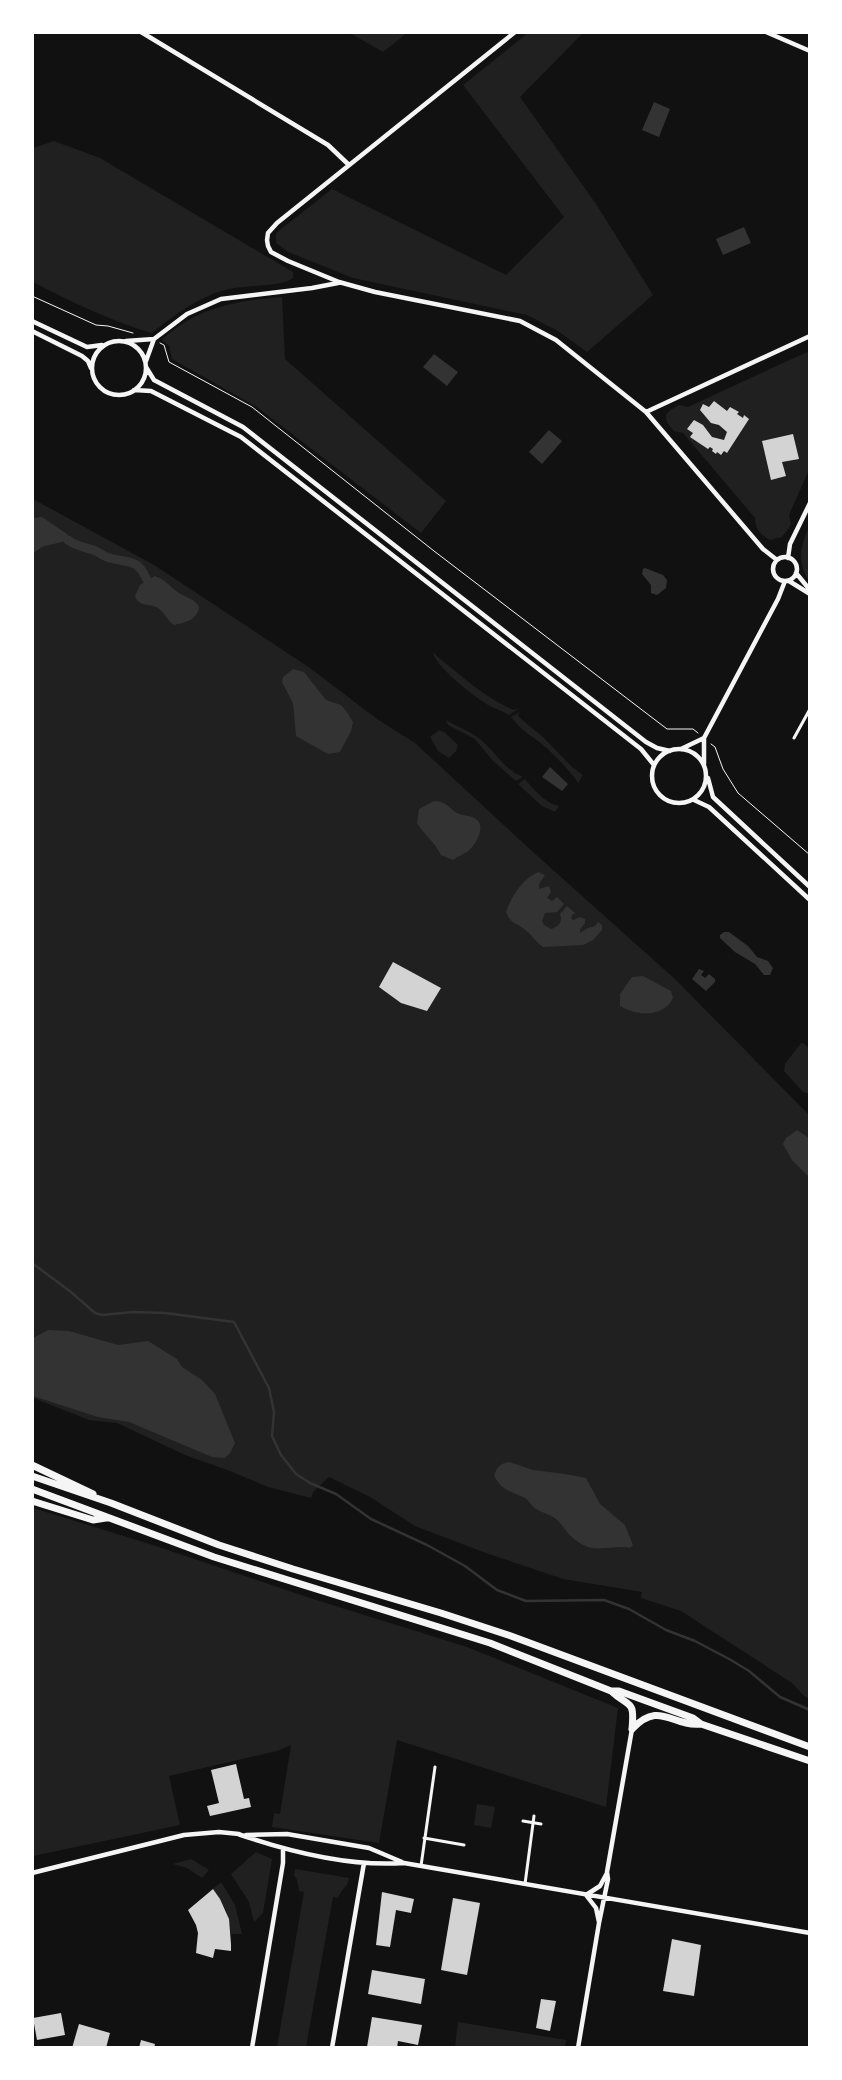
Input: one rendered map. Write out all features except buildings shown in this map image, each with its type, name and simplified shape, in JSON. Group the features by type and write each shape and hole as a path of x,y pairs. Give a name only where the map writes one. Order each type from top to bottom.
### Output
{"highway":[{"path":"32,1465 111,1503"},
{"path":"32,1476 111,1503 219,1545 511,1636 810,1747"},
{"path":"32,1489 106,1518 280,1579 490,1644 611,1690 630,1703 634,1712 632,1729"},
{"path":"32,1501 93,1520 106,1518"},
{"path":"611,1690 628,1694 693,1718 700,1724 810,1761"},
{"path":"632,1729 647,1716 662,1715 691,1725 700,1724"}],"street":[{"path":"141,32 328,145 349,165"},
{"path":"515,32 277,223 268,233 267,240 271,252 339,282 375,292 497,316 531,326 548,334 646,412 764,549 777,560"},
{"path":"766,32 810,51"},
{"path":"32,321 87,347 104,345 115,341 154,339 187,314 221,299 312,288 339,282"},
{"path":"32,331 82,356 88,361 99,386 108,392 124,394 134,390 142,382 154,339"},
{"path":"646,412 810,336"},
{"path":"126,341 137,347 154,380 243,427 646,742 657,748 670,750 681,749 704,738"},
{"path":"92,370 96,353 104,345"},
{"path":"134,390 151,391 241,438 641,749 654,765"},
{"path":"788,558 790,544 810,503"},
{"path":"788,558 777,560 773,566 773,574 778,579 787,581 810,594"},
{"path":"788,558 794,563 796,572 810,590"},
{"path":"796,572 794,578 787,581 704,738 704,764 713,797 810,887"},
{"path":"794,738 810,709"},
{"path":"681,749 692,752 704,764"},
{"path":"670,750 660,756 654,765 652,782 661,797 677,804 694,800 705,786 707,775"},
{"path":"694,800 708,807 810,900"},
{"path":"586,1895 600,1886 607,1872 632,1729"},
{"path":"421,1866 435,1767"},
{"path":"525,1884 534,1816"},
{"path":"523,1821 541,1824"},
{"path":"32,1873 184,1836 219,1832 264,1836 287,1834 369,1848 404,1863 810,1933"},
{"path":"238,1834 283,1850 364,1863 383,1865 404,1863"},
{"path":"424,1838 464,1845"},
{"path":"252,2048 283,1863 283,1850"},
{"path":"332,2048 364,1863"},
{"path":"578,2048 608,1880 607,1872"},
{"path":"586,1895 596,1908 599,1923"}],"path":[{"path":"32,296 96,325 108,326 140,335"},
{"path":"154,339 164,345 169,362 252,408 434,551 667,729 693,730 715,746 723,769 738,793 810,855"}],"shaded area":[{"path":"407,32 383,52 350,33"},
{"path":"528,33 583,33 520,97 596,204 653,295 587,352 558,331 527,315 353,278 288,252 276,243 276,233 332,189 506,275 564,217 463,85"},
{"path":"654,102 670,109 659,137 642,130"},
{"path":"54,141 100,158 293,272 293,278 280,283 218,292 198,301 152,333 106,317 33,282 33,148"},
{"path":"744,227 751,243 723,255 716,239"},
{"path":"282,297 285,359 446,501 421,533 257,407 172,359 169,346 162,340 188,320 203,313 233,303"},
{"path":"807,352 809,355 809,470 789,515 791,524 789,528 782,537 770,540 763,536 757,528 755,518 683,433 674,431 667,423 666,416 667,413 679,405 688,407"},
{"path":"434,354 458,372 447,386 423,367"},
{"path":"549,430 562,441 542,464 529,452"},
{"path":"33,499 154,565 310,668 377,719 415,743 676,980 809,1115 809,1699 792,1683 681,1611 641,1598 642,1592 563,1579 483,1552 415,1526 370,1497 329,1477 313,1492 311,1498 268,1487 185,1455 117,1423 89,1420 33,1398"},
{"path":"42,517 67,534 70,539 46,546 33,554 33,518"},
{"path":"809,527 810,581 805,574 801,561 802,548"},
{"path":"645,568 663,575 667,580 666,588 657,595 651,593 651,585 642,574"},
{"path":"155,576 197,604 199,607 198,612 193,618 174,625 159,608 139,602 135,596 140,585"},
{"path":"433,652 473,685 499,703 514,710 520,708 509,715 485,703 463,687 447,672 435,658"},
{"path":"293,669 304,672 326,700 341,705 353,722 351,731 340,752 328,754 296,736 293,703 282,682 283,677"},
{"path":"520,712 518,715 520,718 583,775 578,783 558,759 522,729 511,717"},
{"path":"446,720 477,737 511,770 523,777 516,781 492,760 475,739 448,725"},
{"path":"439,730 444,732 458,745 456,751 449,758 438,751 430,737"},
{"path":"550,767 568,784 562,791 542,777"},
{"path":"525,779 544,799 559,806 555,812 542,806 518,784"},
{"path":"434,801 445,804 457,813 474,818 479,822 479,836 473,845 467,852 453,860 441,855 417,823 419,809"},
{"path":"538,872 545,875 539,884 539,889 549,886 551,892 547,898 552,901 557,897 564,904 557,912 545,913 542,921 544,925 551,929 558,925 561,921 560,914 567,906 575,913 571,919 574,920 579,917 585,919 580,933 595,926 598,922 602,925 602,930 593,940 583,945 543,947 527,931 510,919 506,912 511,900 522,884"},
{"path":"724,932 729,932 748,946 757,957 768,961 773,968 770,975 764,975 755,964 735,952 720,938 720,935"},
{"path":"699,969 704,971 701,975 705,978 709,974 715,979 715,982 706,991 692,979"},
{"path":"643,976 671,991 673,998 663,1009 656,1012 642,1013 620,1006 620,994 632,977"},
{"path":"801,1043 809,1048 809,1094 803,1092 784,1071 785,1064"},
{"path":"797,1130 809,1138 809,1177 792,1160 783,1144 786,1138"},
{"path":"48,1330 69,1331 118,1345 148,1341 177,1359 182,1367 202,1380 215,1394 235,1443 230,1453 225,1458 212,1457 129,1422 98,1417 33,1396 33,1338"},
{"path":"509,1462 533,1470 586,1478 600,1504 625,1525 633,1545 630,1548 598,1548 588,1547 577,1541 556,1519 536,1509 526,1499 501,1485 494,1476 495,1473 497,1468"},
{"path":"33,1508 467,1647 618,1708 606,1807 397,1740 379,1843 272,1827 274,1813 280,1814 291,1745 277,1751 169,1776 180,1825 33,1856"},
{"path":"477,1804 495,1807 491,1828 474,1825"},
{"path":"256,1852 272,1859 263,1913 254,1922 249,1902 231,1874"},
{"path":"191,1859 209,1870 202,1878 187,1868 173,1864"},
{"path":"295,1869 349,1878 338,1898 333,1897 306,2047 277,2047 304,1892 299,1891 294,1875"},
{"path":"221,1882 235,1905 242,1934 231,1934 226,1910 213,1889"},
{"path":"458,2022 566,2040 565,2047 455,2047"}],"waterway":[{"path":"68,540 108,558 133,563 140,568 147,580"},
{"path":"32,1263 71,1292 95,1313 102,1315 133,1312 165,1313 234,1322 269,1388 274,1412 272,1436 281,1455 296,1474 310,1483 336,1494 371,1519 427,1545 465,1566 497,1590 526,1601 604,1600 629,1609 666,1630 695,1641 731,1660 749,1671 780,1697 810,1710"}]}
